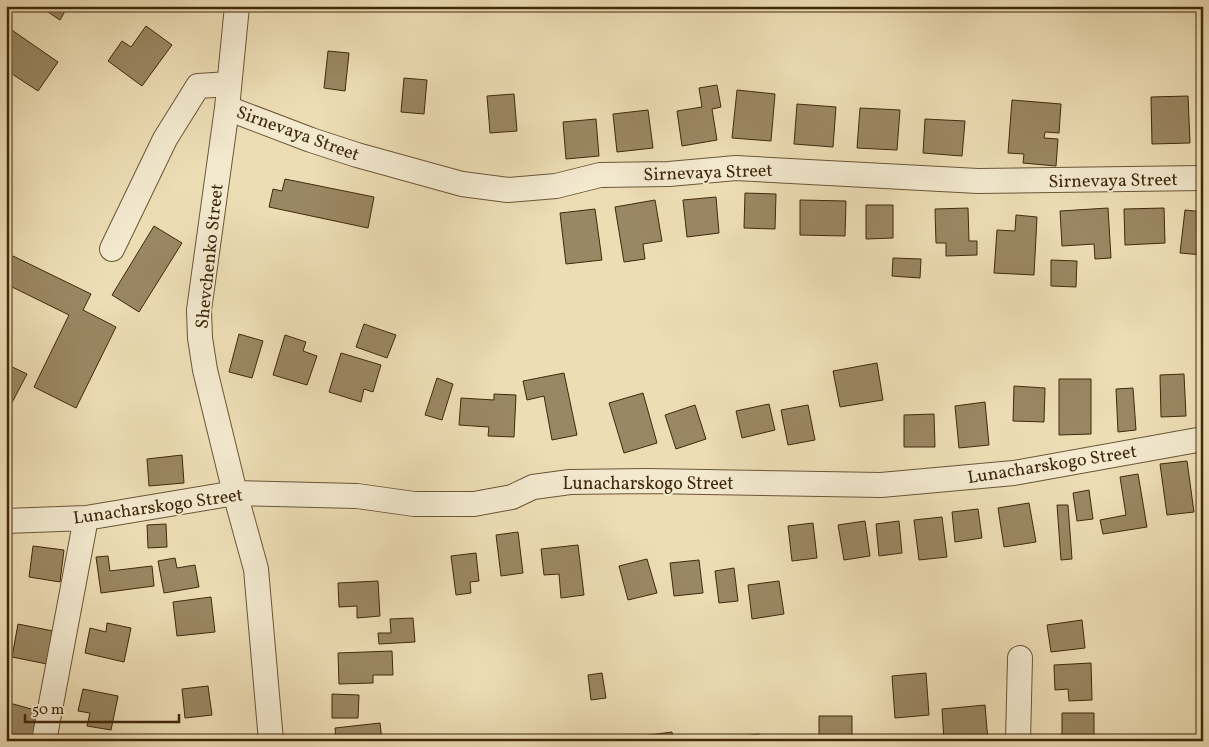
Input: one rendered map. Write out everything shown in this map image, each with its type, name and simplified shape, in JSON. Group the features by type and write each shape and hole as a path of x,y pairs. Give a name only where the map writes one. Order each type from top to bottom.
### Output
{"street":[{"name":"Shevchenko Street","path":"235,8 227,108 199,310 200,338 205,370 256,569 271,741"},
{"path":"112,249 165,139 198,86 229,84"},
{"name":"Sirnevaya Street","path":"227,108 311,140 357,155 462,184 508,190 556,186 600,175 669,174 736,168 978,181 1203,178"},
{"name":"Lunacharskogo Street","path":"6,521 86,518 235,493 357,496 414,504 474,504 512,497 533,487 570,482 647,481 881,485 1014,473 1203,439"},
{"path":"44,741 86,518"},
{"path":"1018,741 1020,658"}],"building":[{"path":"39,6 68,6 60,20"},
{"path":"6,26 58,62 38,91 6,70"},
{"path":"146,26 172,45 142,86 108,61 122,41 131,47"},
{"path":"328,51 349,53 345,91 324,88"},
{"path":"404,78 427,80 424,114 401,112"},
{"path":"717,85 721,107 712,109 717,140 682,146 677,111 702,107 699,88"},
{"path":"737,90 775,94 771,141 732,138"},
{"path":"514,94 517,131 490,133 487,96"},
{"path":"1188,96 1190,143 1152,144 1151,97"},
{"path":"1012,100 1061,104 1059,133 1045,132 1044,138 1058,139 1056,166 1023,163 1024,154 1008,153"},
{"path":"797,104 836,107 833,147 794,144"},
{"path":"860,108 900,110 897,150 857,148"},
{"path":"648,110 653,148 617,152 613,114"},
{"path":"596,119 599,156 566,159 563,122"},
{"path":"925,119 965,121 962,156 923,153"},
{"path":"285,179 374,197 368,228 269,207 273,189 282,191"},
{"path":"745,193 776,194 775,229 744,228"},
{"path":"716,197 719,233 687,237 683,200"},
{"path":"655,200 662,241 643,244 645,259 624,262 615,207"},
{"path":"800,200 846,201 845,236 800,235"},
{"path":"866,205 893,205 893,238 866,239"},
{"path":"968,208 969,241 977,241 977,255 946,256 946,243 936,243 935,209"},
{"path":"1108,208 1111,258 1095,259 1094,244 1062,246 1060,211"},
{"path":"1164,208 1165,243 1125,245 1124,209"},
{"path":"595,209 602,260 566,264 560,213"},
{"path":"1185,210 1203,212 1203,255 1180,253"},
{"path":"1016,215 1037,217 1034,275 994,273 997,230 1015,231"},
{"path":"154,226 182,243 139,312 112,295"},
{"path":"13,256 91,294 83,310 116,327 76,408 34,387 69,315 6,284 6,269"},
{"path":"893,258 921,259 920,278 892,276"},
{"path":"1051,260 1077,261 1076,287 1051,286"},
{"path":"364,324 396,335 387,358 356,347"},
{"path":"239,334 263,341 252,378 229,372"},
{"path":"285,335 306,342 303,351 317,356 307,385 273,375"},
{"path":"341,353 381,365 373,392 364,389 361,402 329,392"},
{"path":"877,363 883,400 840,407 833,371"},
{"path":"6,364 27,374 6,414"},
{"path":"564,373 577,435 552,440 544,396 527,400 523,381"},
{"path":"1184,374 1186,416 1161,417 1160,375"},
{"path":"437,378 453,384 442,420 425,415"},
{"path":"1059,379 1091,379 1091,434 1059,435"},
{"path":"1014,386 1045,388 1044,422 1013,421"},
{"path":"1133,388 1136,430 1118,432 1116,389"},
{"path":"1198,391 1203,391 1203,415 1198,415"},
{"path":"643,393 657,443 624,453 609,403"},
{"path":"494,394 516,395 514,437 488,436 489,427 459,425 461,398 494,400"},
{"path":"985,402 989,445 959,448 955,406"},
{"path":"769,404 775,430 742,438 736,411"},
{"path":"695,405 706,439 676,449 665,415"},
{"path":"808,405 815,440 788,445 781,410"},
{"path":"934,414 935,447 904,447 904,415"},
{"path":"182,455 184,483 149,486 147,459"},
{"path":"1187,461 1194,512 1167,515 1160,464"},
{"path":"1138,474 1147,527 1103,534 1100,520 1126,515 1120,477"},
{"path":"1089,490 1093,519 1077,521 1073,493"},
{"path":"1029,503 1036,542 1004,547 998,508"},
{"path":"1057,505 1068,505 1072,559 1061,560"},
{"path":"978,509 982,538 955,542 952,512"},
{"path":"942,517 947,557 919,560 914,520"},
{"path":"865,521 870,556 844,560 838,525"},
{"path":"899,521 902,553 879,556 876,524"},
{"path":"813,523 817,558 792,561 788,526"},
{"path":"166,524 167,547 148,548 147,525"},
{"path":"518,532 523,573 501,576 496,535"},
{"path":"578,545 584,595 561,598 559,574 544,575 541,549"},
{"path":"33,546 64,550 60,582 29,577"},
{"path":"476,553 479,581 470,582 471,593 456,595 451,556"},
{"path":"108,556 110,571 152,566 154,586 101,593 96,557"},
{"path":"175,558 177,568 195,565 199,587 164,593 158,561"},
{"path":"647,559 657,593 628,600 619,566"},
{"path":"699,560 703,593 674,596 670,563"},
{"path":"734,568 738,601 719,603 715,571"},
{"path":"378,581 380,616 357,618 357,606 339,607 338,583"},
{"path":"779,581 784,614 752,619 748,585"},
{"path":"211,597 215,632 177,636 173,602"},
{"path":"413,618 415,642 379,644 378,633 391,633 390,619"},
{"path":"1082,620 1085,648 1051,652 1047,625"},
{"path":"107,623 131,628 124,662 85,653 90,628 106,632"},
{"path":"18,624 53,631 47,664 12,657"},
{"path":"392,651 393,675 373,675 373,683 339,684 338,653"},
{"path":"1091,663 1092,700 1069,701 1068,689 1055,690 1054,665"},
{"path":"602,673 606,698 591,700 588,675"},
{"path":"926,673 929,715 895,718 892,676"},
{"path":"208,686 212,715 185,718 182,689"},
{"path":"83,689 118,696 111,730 87,726 90,713 78,711"},
{"path":"332,694 359,695 358,718 332,718"},
{"path":"6,702 42,712 35,741 6,741"},
{"path":"985,705 988,741 944,741 942,709"},
{"path":"1062,713 1094,713 1094,741 1074,741 1074,738 1062,738"},
{"path":"819,716 852,716 852,741 819,741"},
{"path":"380,723 382,741 336,741 335,728"},
{"path":"672,732 673,741 635,741 634,737"},
{"path":"759,734 759,741 697,741"}]}
